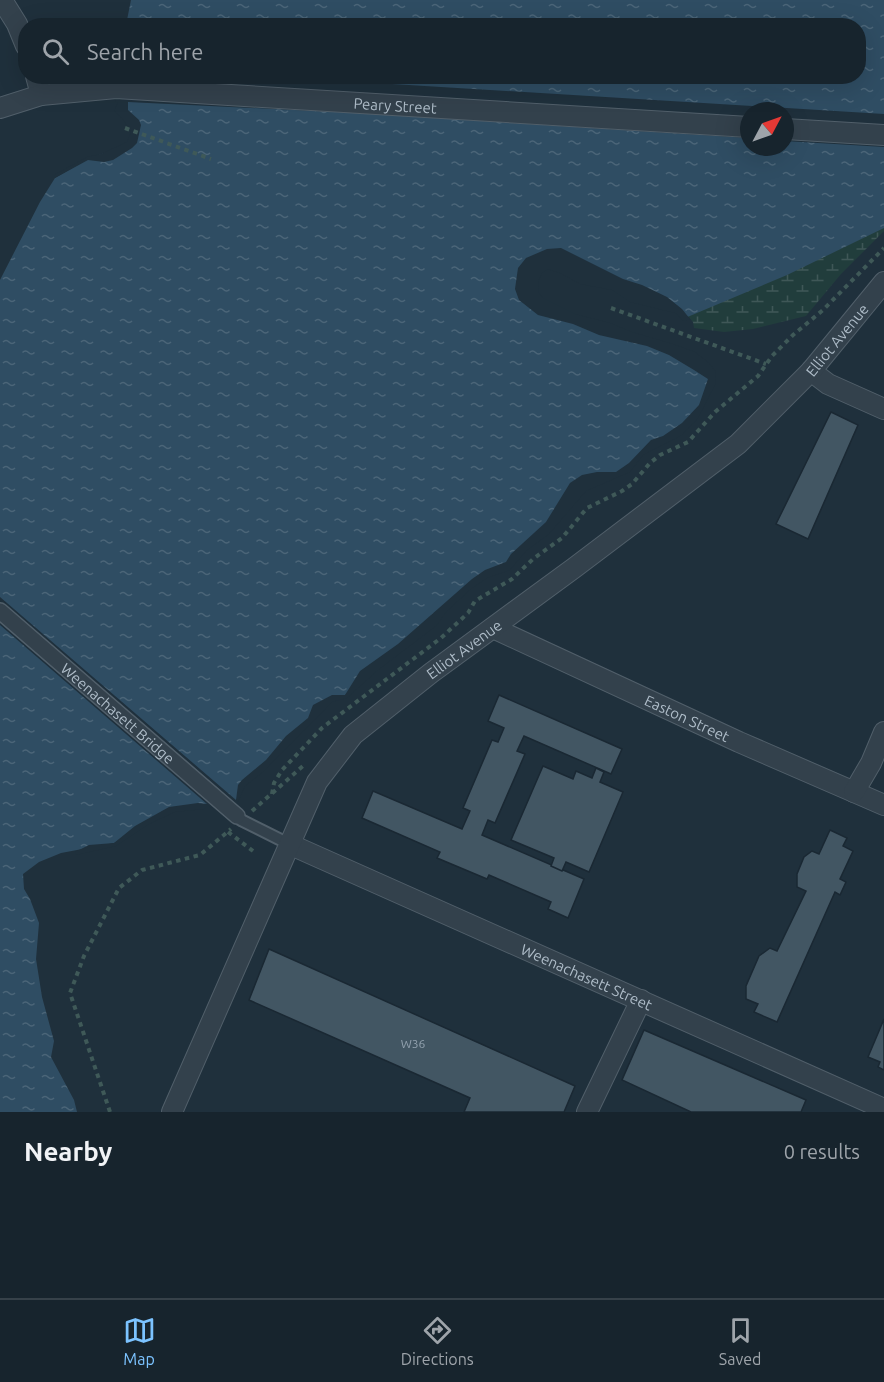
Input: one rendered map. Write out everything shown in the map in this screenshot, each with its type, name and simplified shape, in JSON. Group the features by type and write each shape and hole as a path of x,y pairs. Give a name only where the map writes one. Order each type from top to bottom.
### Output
{"street":[{"path":"2,0 18,26"},
{"name":"Peary Street","path":"0,108 39,86 116,88 740,126"},
{"path":"794,130 884,135"},
{"name":"Elliot Avenue","path":"172,1112 317,782 353,735 431,673 738,444 811,371 884,282"},
{"path":"811,371 828,384 884,409"},
{"name":"Weenachasett Bridge","path":"0,611 239,818"},
{"name":"Easton Street","path":"493,628 739,742 884,805"},
{"path":"854,792 871,763 884,732"},
{"name":"Weenachasett Street","path":"289,844 884,1109"},
{"path":"587,1112 642,1000"}],"lane":[{"path":"239,818 289,844"}],"path":[{"path":"125,128 211,159"},
{"path":"272,794 274,783 282,770 322,728 441,638 468,613 475,600 512,579 533,559 562,538 587,508 622,491 660,455 688,442 715,412 758,376 766,364 794,335 823,310 884,248"},
{"path":"611,308 766,364"},
{"path":"228,832 253,851"}],"green space":[{"path":"884,147 884,231 841,274 806,316 753,329 724,332 694,328 693,322 682,309"}],"water":[{"path":"131,0 884,0 884,228 787,275 685,318 677,310 613,287 548,266 542,269 536,281 541,301 714,373 693,420 641,452 628,470 585,489 524,549 508,568 486,575 345,695 331,699 242,784 236,801 174,809 114,843 61,853 39,862 23,874 24,889 39,923 36,959 42,997 54,1041 51,1057 74,1100 77,1112 0,1112 0,280 40,202 55,178 88,159 129,144 134,132 129,125 122,84 866,84 866,18 127,18"}],"pier":[{"path":"117,84 393,84 740,105 740,137 356,113 128,102 128,110 141,125 137,143 113,160 104,162 88,160 55,178 54,175 87,157 101,154 127,142 131,132 122,118 114,111 118,102 115,102"},
{"path":"794,109 884,114 884,147 794,142"},
{"path":"561,248 623,279 667,297 682,309 690,319 684,321 675,313 630,302 612,290 580,284 548,269 542,273 538,282 539,293 543,298 575,314 610,323 695,352 709,363 716,372 715,385 698,418 682,435 643,455 630,472 586,491 549,534 526,551 510,570 487,578 471,589 447,611 436,626 378,670 347,698 332,702 263,772 245,786 237,804 211,808 208,805 204,809 175,812 149,824 116,846 76,855 75,852 89,845 114,843 135,826 169,807 207,804 0,625 0,597 236,800 238,785 242,780 266,760 286,736 308,718 313,705 332,695 345,695 360,671 398,644 472,579 485,570 506,562 511,554 546,522 570,483 582,475 616,472 629,463 651,440 663,436 682,423 699,405 708,379 669,355 647,346 599,335 573,324 538,315 519,300 515,289 518,268 526,258 547,249"}],"building":[{"path":"831,412 858,425 808,539 776,524"},
{"path":"499,695 622,749 611,774 524,736 517,751 525,754 495,823 488,820 482,835 584,879 568,918 548,909 551,902 489,875 487,879 437,858 440,852 362,818 373,791 462,829 470,811 463,808 492,740 498,742 504,728 488,721"},
{"path":"543,766 573,779 576,771 592,778 596,768 604,772 600,782 623,792 589,872 566,862 562,871 551,866 554,858 511,840"},
{"path":"830,830 847,838 843,846 853,851 840,879 846,882 840,895 835,892 777,1022 754,1012 758,1004 746,999 746,986 759,956 770,948 777,951 806,891 797,887 797,874 804,857 812,851 819,854"},
{"path":"269,949 575,1086 564,1112 464,1112 470,1098 249,1000"},
{"path":"884,1019 884,1070 878,1067 880,1062 868,1057"},
{"path":"644,1030 806,1100 801,1112 691,1112 622,1080"}]}
